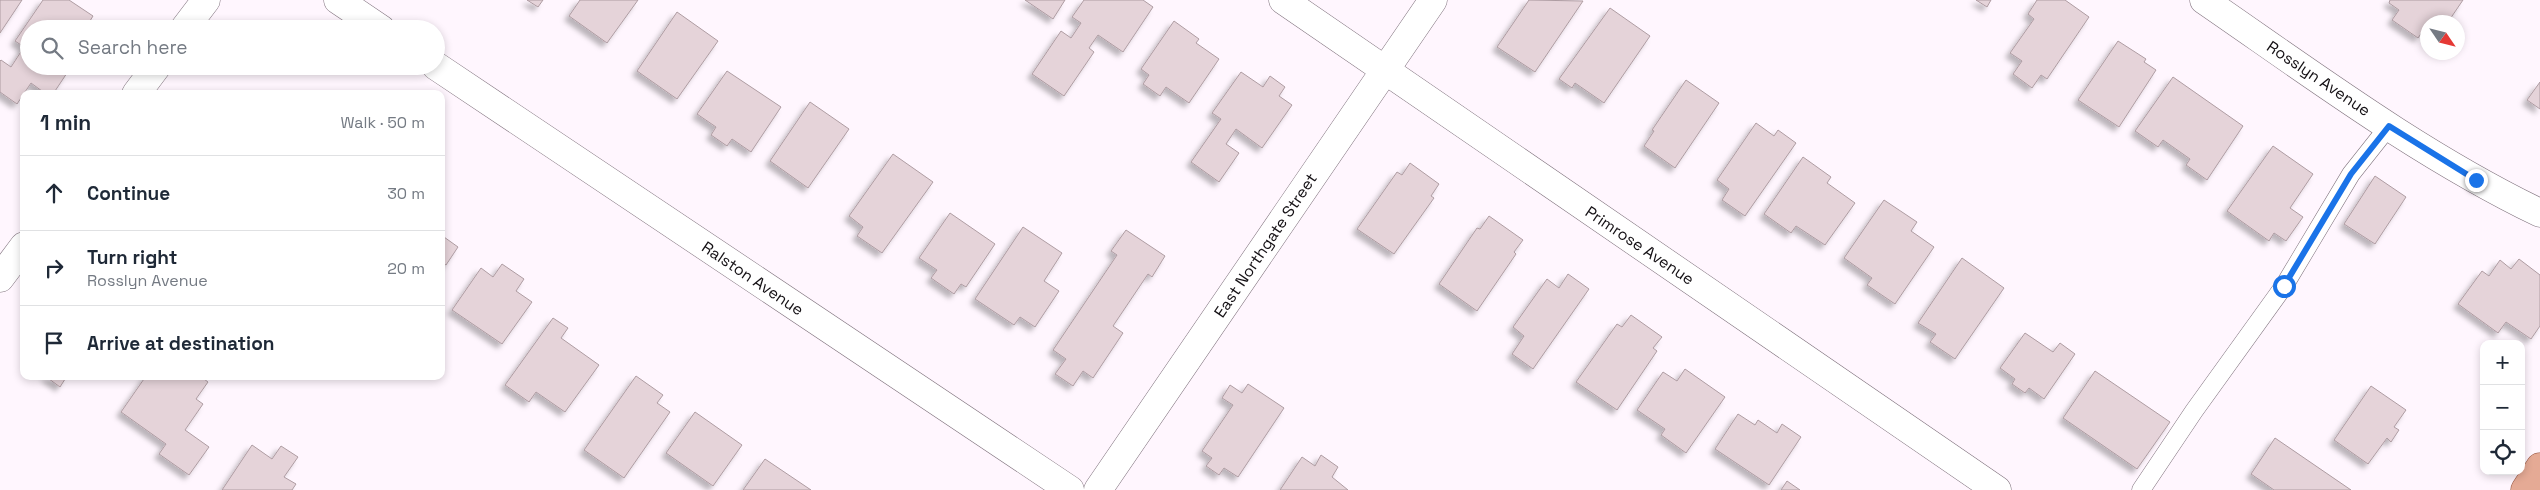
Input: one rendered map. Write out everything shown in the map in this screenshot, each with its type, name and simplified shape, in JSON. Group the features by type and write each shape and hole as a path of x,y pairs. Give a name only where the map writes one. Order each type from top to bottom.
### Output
{"main road":[{"path":"2524,490 2540,468"}],"street":[{"path":"191,20 206,0"},
{"path":"338,0 368,20"},
{"name":"Primrose Avenue","path":"1283,0 1997,490"},
{"name":"East Northgate Street","path":"1098,490 1384,69 1433,0"},
{"name":"Rosslyn Avenue","path":"2204,0 2389,126 2459,170 2540,213"},
{"name":"Ralston Avenue","path":"445,72 1070,490"},
{"path":"139,90 150,75"},
{"path":"0,278 20,251"}],"lane":[{"path":"2141,490 2194,411 2284,286 2351,174 2389,126"}],"building":[{"path":"0,0 22,0 0,33"},
{"path":"43,0 69,0 93,16 91,20 29,20"},
{"path":"527,0 543,0 538,7"},
{"path":"580,0 638,0 607,43 569,16"},
{"path":"1025,0 1065,0 1053,19"},
{"path":"1084,0 1143,0 1153,7 1123,52 1098,35 1089,48 1094,52 1064,96 1032,74 1061,31 1071,38 1081,23 1072,17"},
{"path":"1529,0 1583,1 1535,72 1497,47"},
{"path":"1976,0 1991,0 1987,7"},
{"path":"2037,0 2065,0 2089,17 2047,79 2041,75 2032,88 2013,74 2022,61 2010,53 2034,19 2028,14"},
{"path":"2390,0 2463,0 2453,15 2420,15 2420,35 2418,38 2392,20 2399,10 2389,3"},
{"path":"1610,8 1650,36 1604,103 1575,83 1572,88 1559,79"},
{"path":"677,12 718,41 677,99 637,71"},
{"path":"1174,21 1199,39 1196,43 1219,59 1189,103 1166,87 1160,96 1143,84 1149,75 1141,69"},
{"path":"20,34 20,44 15,41"},
{"path":"2118,41 2146,59 2144,62 2156,70 2119,127 2078,100"},
{"path":"20,53 20,75 66,75 56,90 41,90 31,83 26,90 20,90 20,100 17,104 0,92 0,61 11,67"},
{"path":"727,71 781,107 751,152 732,139 727,146 711,135 716,127 697,114"},
{"path":"1241,72 1263,87 1270,76 1285,87 1279,96 1292,105 1262,148 1236,129 1226,144 1239,153 1219,182 1191,162 1221,119 1212,113"},
{"path":"2173,77 2243,126 2207,180 2186,165 2190,159 2163,140 2158,147 2135,131"},
{"path":"1686,80 1719,103 1675,168 1644,146 1654,131 1652,130"},
{"path":"2540,82 2540,109 2527,100"},
{"path":"810,102 849,129 808,188 770,161"},
{"path":"1756,123 1774,136 1778,130 1796,143 1745,216 1722,200 1729,189 1717,180"},
{"path":"2273,146 2313,174 2290,208 2303,217 2286,241 2274,233 2269,241 2227,211"},
{"path":"893,154 933,182 882,253 857,236 863,227 849,216"},
{"path":"1803,157 1831,177 1827,183 1855,203 1825,245 1796,226 1791,233 1764,214"},
{"path":"1410,163 1439,184 1431,196 1434,198 1394,254 1357,229 1397,172 1402,175"},
{"path":"2375,176 2406,197 2375,244 2344,224"},
{"path":"1884,200 1917,222 1911,231 1934,247 1895,304 1867,285 1872,278 1844,258"},
{"path":"950,213 995,244 966,287 961,284 954,294 931,278 937,270 919,258"},
{"path":"1489,216 1523,240 1514,252 1516,254 1477,311 1439,284 1477,228 1480,229"},
{"path":"1023,227 1062,253 1044,281 1059,291 1035,327 1020,317 1014,325 975,299"},
{"path":"1126,230 1165,256 1152,277 1148,274 1113,326 1123,333 1093,378 1083,371 1073,386 1055,374 1066,359 1053,350 1117,255 1111,251"},
{"path":"445,238 458,247 445,264"},
{"path":"1962,258 2004,288 1955,359 1930,342 1936,334 1918,323"},
{"path":"2519,259 2540,275 2540,326 2531,339 2506,322 2498,333 2458,304 2482,271 2489,276 2500,260 2511,269"},
{"path":"502,264 524,279 516,291 532,302 502,344 452,310 481,268 493,277"},
{"path":"1568,274 1589,289 1533,369 1512,354 1524,336 1513,327 1547,279 1559,288"},
{"path":"1631,315 1662,337 1653,348 1657,351 1617,410 1576,382 1617,324 1622,327"},
{"path":"553,318 568,328 561,338 599,365 565,412 536,392 529,402 505,385"},
{"path":"2025,333 2053,352 2060,343 2075,354 2044,399 2029,388 2025,393 2012,384 2015,379 2000,368"},
{"path":"1685,369 1725,397 1686,453 1661,435 1665,429 1637,410 1663,372 1677,381"},
{"path":"2095,371 2170,422 2137,469 2063,418"},
{"path":"636,376 663,395 657,403 670,412 624,478 584,450"},
{"path":"50,380 64,380 60,387"},
{"path":"143,380 205,380 208,382 196,399 203,404 185,430 209,447 189,475 159,454 166,444 121,412"},
{"path":"1248,384 1284,408 1238,477 1224,468 1219,475 1206,466 1212,458 1202,451 1233,405 1222,398 1230,385 1242,393"},
{"path":"2371,386 2406,410 2394,427 2399,430 2391,442 2387,438 2368,464 2334,440"},
{"path":"695,412 742,445 713,486 666,453"},
{"path":"1738,414 1755,425 1758,420 1777,433 1782,424 1801,437 1769,485 1715,449"},
{"path":"2275,438 2351,490 2274,490 2251,474"},
{"path":"252,445 272,459 281,446 298,457 284,477 296,484 292,490 222,490"},
{"path":"1321,455 1338,467 1332,477 1348,490 1280,490 1302,457 1315,466"},
{"path":"765,459 811,490 743,490"},
{"path":"1787,481 1800,490 1781,490"}],"route":[{"path":"2284,286 2351,174 2389,126 2476,180"}]}
